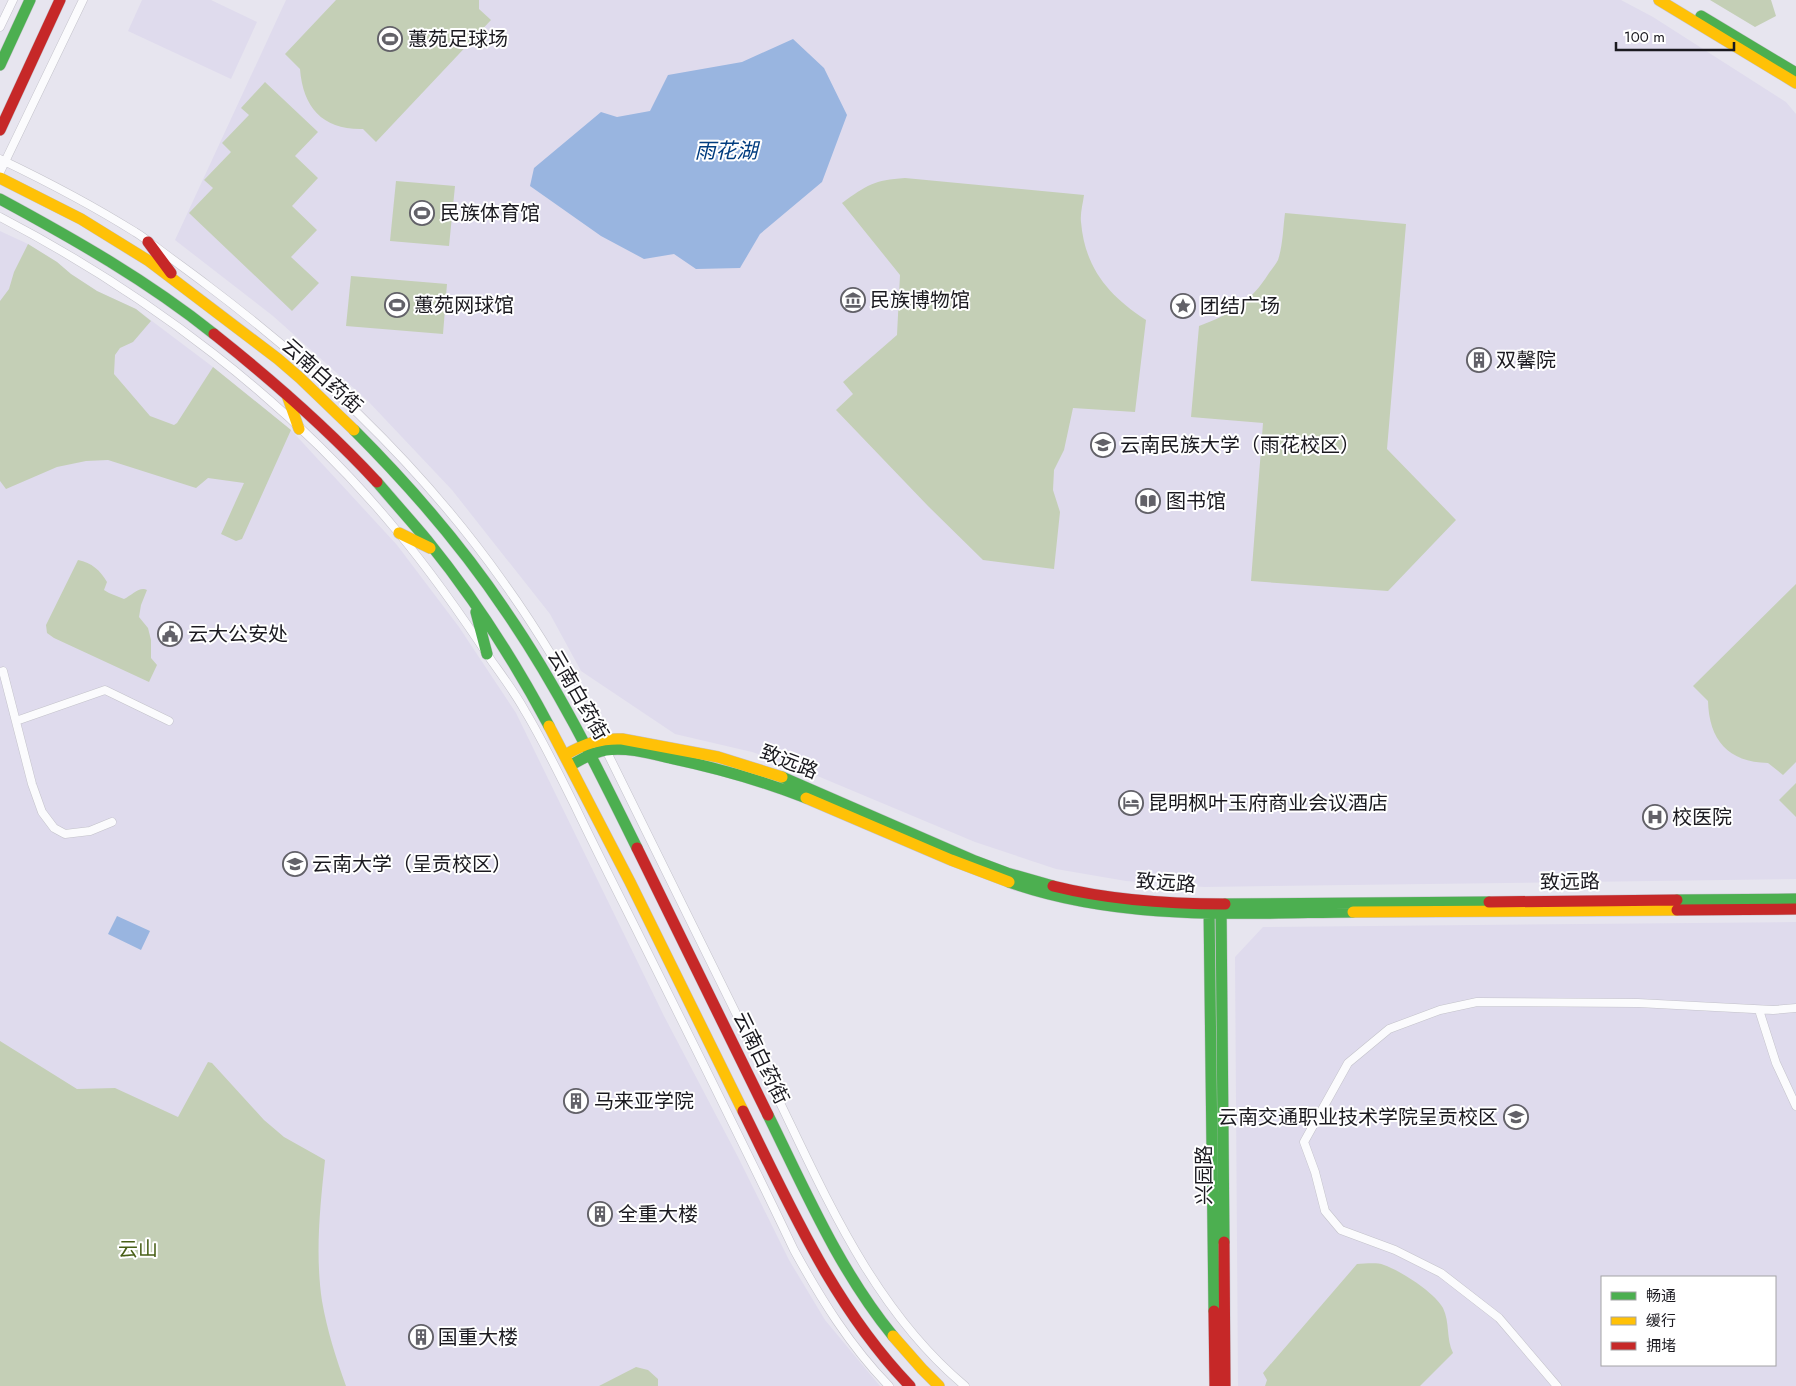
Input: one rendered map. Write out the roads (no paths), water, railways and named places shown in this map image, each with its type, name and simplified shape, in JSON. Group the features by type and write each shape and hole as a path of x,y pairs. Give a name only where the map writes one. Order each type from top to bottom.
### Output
{"main road":[{"path":"9,46 25,0"},
{"path":"0,65 30,0"},
{"path":"0,130 60,0"},
{"path":"38,48 69,0"},
{"path":"1659,0 1796,83"},
{"path":"1674,0 1796,73"},
{"name":"云南白药街","path":"0,178 57,206 130,248 299,377 344,420 426,508 494,593 563,703 588,749 846,1271 899,1344 939,1386"},
{"path":"31,215 32,204 41,198"},
{"name":"云南白药街","path":"0,199 118,265 170,300 228,343 287,392 331,434 374,478 435,550 498,637 568,760 832,1286 864,1333 910,1386"},
{"path":"148,242 180,285"},
{"path":"287,392 299,428"},
{"path":"399,533 435,550"},
{"path":"474,602 487,654"},
{"path":"542,712 548,715 555,714 560,710 563,703"},
{"name":"致远路","path":"568,760 588,749 620,740 712,756 752,767 796,784 961,856 1051,886 1102,896 1209,909 1796,909"},
{"path":"598,818 600,812 605,807 612,806 618,808"},
{"name":"致远路","path":"1221,909 1796,899"},
{"name":"兴园路","path":"1209,909 1215,1386"},
{"name":"兴园路","path":"1221,909 1225,1386"}],"street":[{"path":"0,27 13,0"},
{"path":"0,172 3,160 83,0"},
{"path":"3,160 137,233 248,316 309,366 355,409 445,506 505,584 569,684 604,745 818,1179 863,1266 919,1342 965,1386"},
{"path":"0,217 40,238 110,280 160,314 232,369 299,428 362,491 399,533 458,611 525,711 552,760 794,1250 812,1283 844,1331 874,1371 889,1386"},
{"path":"3,670 32,784 42,812 54,828 65,834 90,831 112,822"},
{"path":"16,721 105,690 169,721"},
{"path":"1556,1386 1499,1318 1441,1273 1395,1250 1341,1230 1325,1211 1315,1172 1304,1142 1348,1063 1389,1029 1440,1010 1477,1002 1638,1003 1759,1010 1796,1008"},
{"path":"1759,1010 1776,1063 1796,1106"}],"water":[{"name":"雨花湖","path":"793,39 824,68 847,115 822,182 760,234 740,268 696,269 674,254 644,259 601,236 530,186 534,168 601,112 617,117 650,111 668,75 742,62"},
{"path":"117,916 150,931 141,950 108,934"}],"place":[{"name":"蕙苑足球场","path":"390,39"},
{"name":"民族体育馆","path":"422,213"},
{"name":"民族博物馆","path":"853,300"},
{"name":"蕙苑网球馆","path":"397,305"},
{"name":"团结广场","path":"1183,306"},
{"name":"双馨院","path":"1479,360"},
{"name":"云南民族大学（雨花校区）","path":"1103,445"},
{"name":"图书馆","path":"1148,501"},
{"name":"云大公安处","path":"170,634"},
{"name":"昆明枫叶玉府商业会议酒店","path":"1131,803"},
{"name":"校医院","path":"1655,817"},
{"name":"云南大学（呈贡校区）","path":"295,864"},
{"name":"马来亚学院","path":"576,1101"},
{"name":"云南交通职业技术学院呈贡校区","path":"1516,1117"},
{"name":"全重大楼","path":"600,1214"},
{"name":"国重大楼","path":"421,1337"}],"park label":[{"name":"云山","path":"138,1249"}]}
